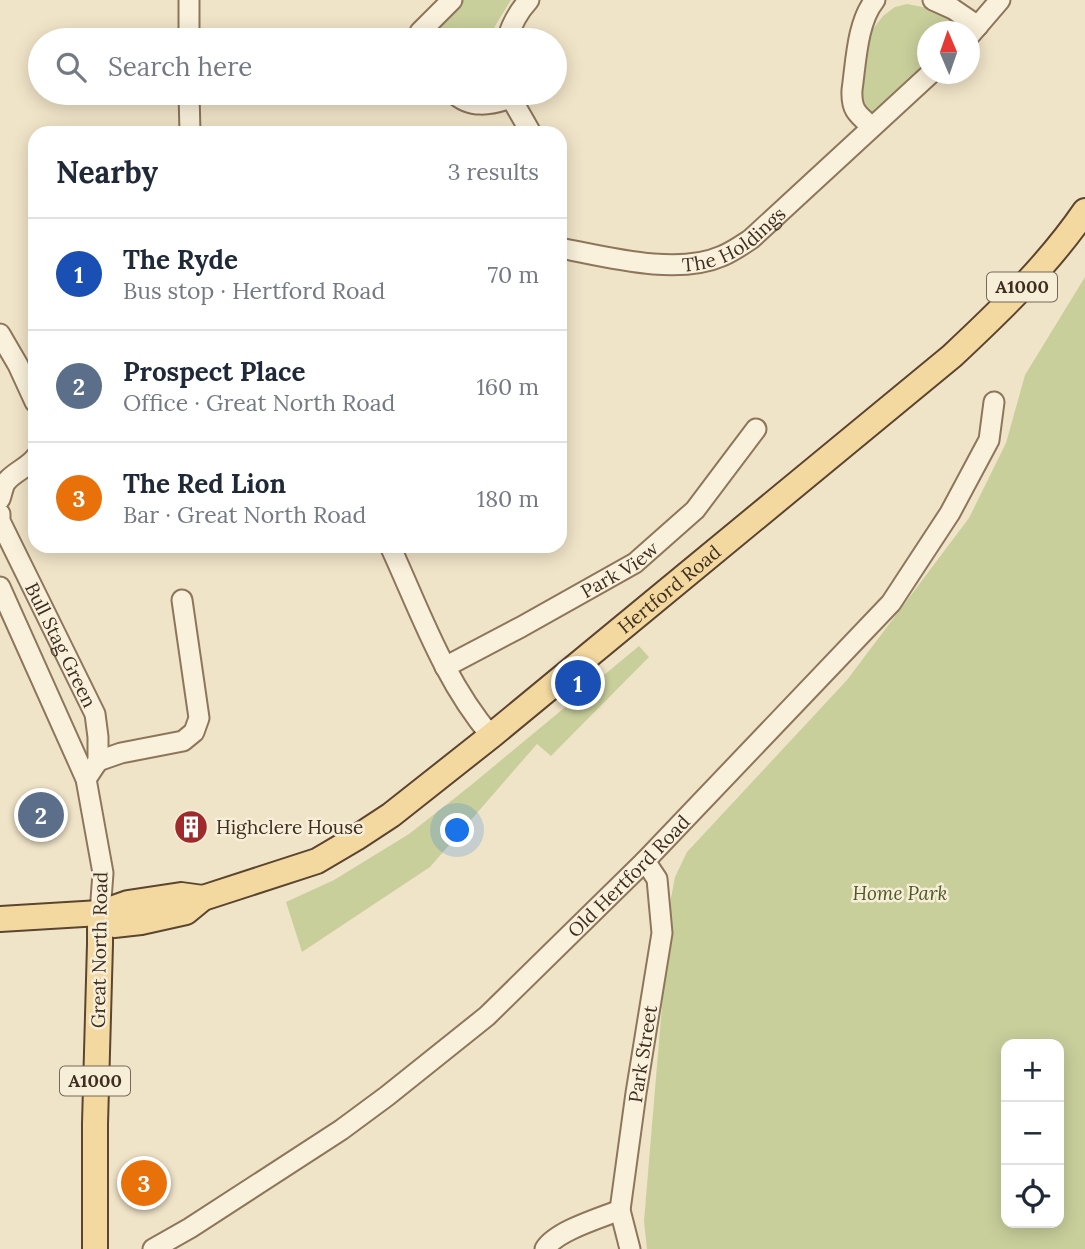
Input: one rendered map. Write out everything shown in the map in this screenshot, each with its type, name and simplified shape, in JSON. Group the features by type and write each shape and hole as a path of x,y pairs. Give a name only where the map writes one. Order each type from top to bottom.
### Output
{"main road":[{"name":"Hertford Road","path":"100,913 114,925 187,912 203,898 317,861 391,815 953,356 1019,290 1069,234 1085,211"},
{"path":"0,919 100,913"},
{"name":"Great North Road","path":"95,1249 100,913"}],"street":[{"path":"189,0 189,28"},
{"path":"424,28 452,0"},
{"path":"510,28 528,0"},
{"path":"872,127 855,113 851,101 862,24 870,6 876,0"},
{"path":"933,0 953,9 964,21"},
{"path":"980,24 1000,0"},
{"name":"The Holdings","path":"567,249 661,265 691,265 722,257 751,239 919,84"},
{"path":"189,105 190,126"},
{"path":"515,105 527,126"},
{"path":"0,334 28,387"},
{"name":"Old Hertford Road","path":"155,1249 341,1130 387,1096 487,1016 645,861 891,603 950,513 989,440 994,402"},
{"name":"Park View","path":"445,667 635,563 695,510 756,429"},
{"path":"0,499 5,483 28,466"},
{"name":"Bull Stag Green","path":"0,513 0,521 94,714 98,761"},
{"path":"393,553 445,667 491,736"},
{"name":"Great North Road","path":"0,587 86,779 103,873 100,913"},
{"path":"86,779 98,761 121,753 183,741 194,732 198,718 182,600"},
{"name":"Park Street","path":"630,1249 620,1210 662,933 657,879 645,861"},
{"path":"545,1249 549,1242 585,1223 620,1210"}],"green space":[{"path":"462,0 511,0 494,28 434,28"},
{"path":"907,4 939,10 954,21 917,21 917,75 876,114 866,112 857,99 869,34 883,16 895,7"},
{"name":"Home Park","path":"1085,277 1085,1249 647,1249 644,1221 675,877 687,852 847,680 969,518 1006,443 1025,375"},
{"path":"639,646 649,657 551,756 537,744 430,867 302,952 286,902 334,880 409,834"}],"place":[{"name":"The Ryde","path":"578,683"},
{"name":"Prospect Place","path":"41,815"},
{"name":"Highclere House","path":"191,827"},
{"name":"The Red Lion","path":"144,1183"}]}
